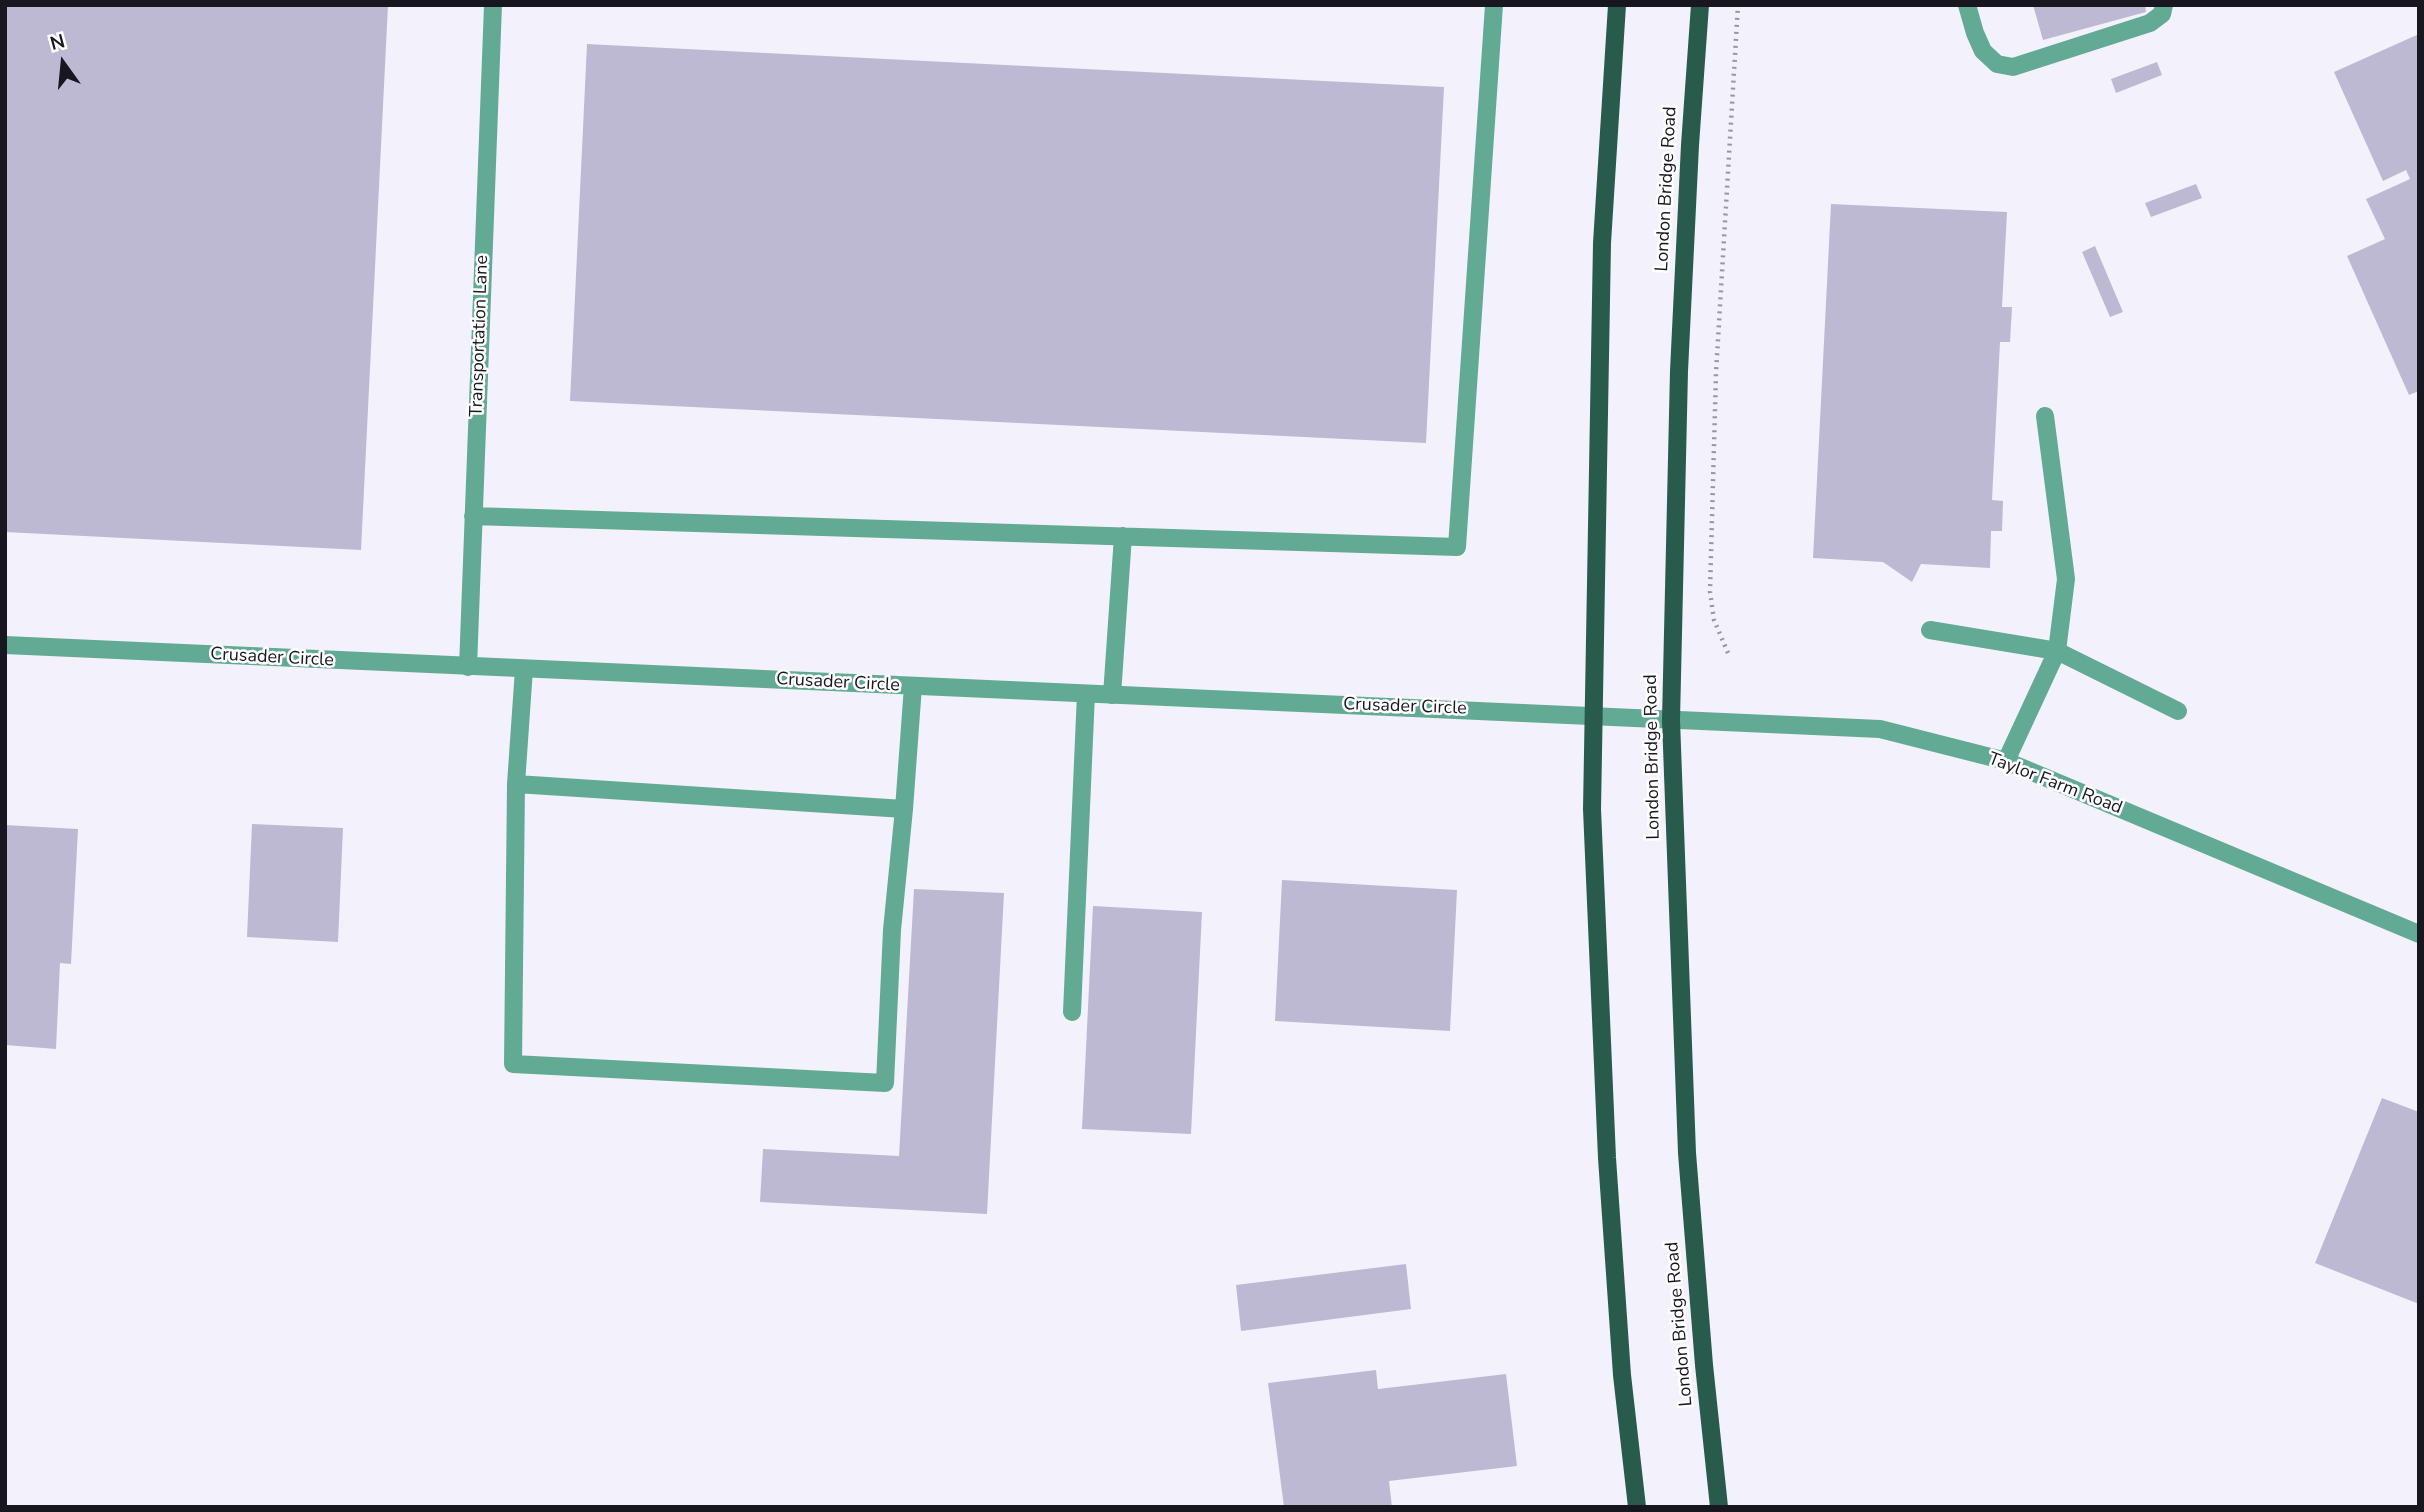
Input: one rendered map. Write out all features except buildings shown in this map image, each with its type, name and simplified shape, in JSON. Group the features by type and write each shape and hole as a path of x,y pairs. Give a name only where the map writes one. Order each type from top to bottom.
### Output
{"main road":[{"path":"1617,5 1602,243 1592,809 1607,1158 1622,1375 1637,1507"},
{"name":"London Bridge Road","path":"1700,5 1680,358 1671,720 1687,1153 1704,1365 1719,1507"}],"street":[{"name":"Transportation Lane","path":"468,667 493,5"},
{"path":"473,516 1457,547 1494,5"},
{"path":"1968,5 1983,51 1997,64 2013,67 2150,23 2162,14 2164,5"},
{"path":"2006,761 2057,650 2066,579 2045,416"},
{"path":"1112,695 1123,536"},
{"path":"1930,630 2057,650 2178,710"},
{"name":"Crusader Circle","path":"5,645 1671,720"},
{"path":"524,669 516,784 513,1064 885,1083 892,930 913,686"},
{"path":"1072,1012 1086,694"},
{"name":"Taylor Farm Road","path":"1671,720 1880,729 2006,761 2419,934"},
{"path":"516,784 904,809"}],"path":[{"path":"1728,653 1714,620 1710,592 1716,373 1738,5"}]}
